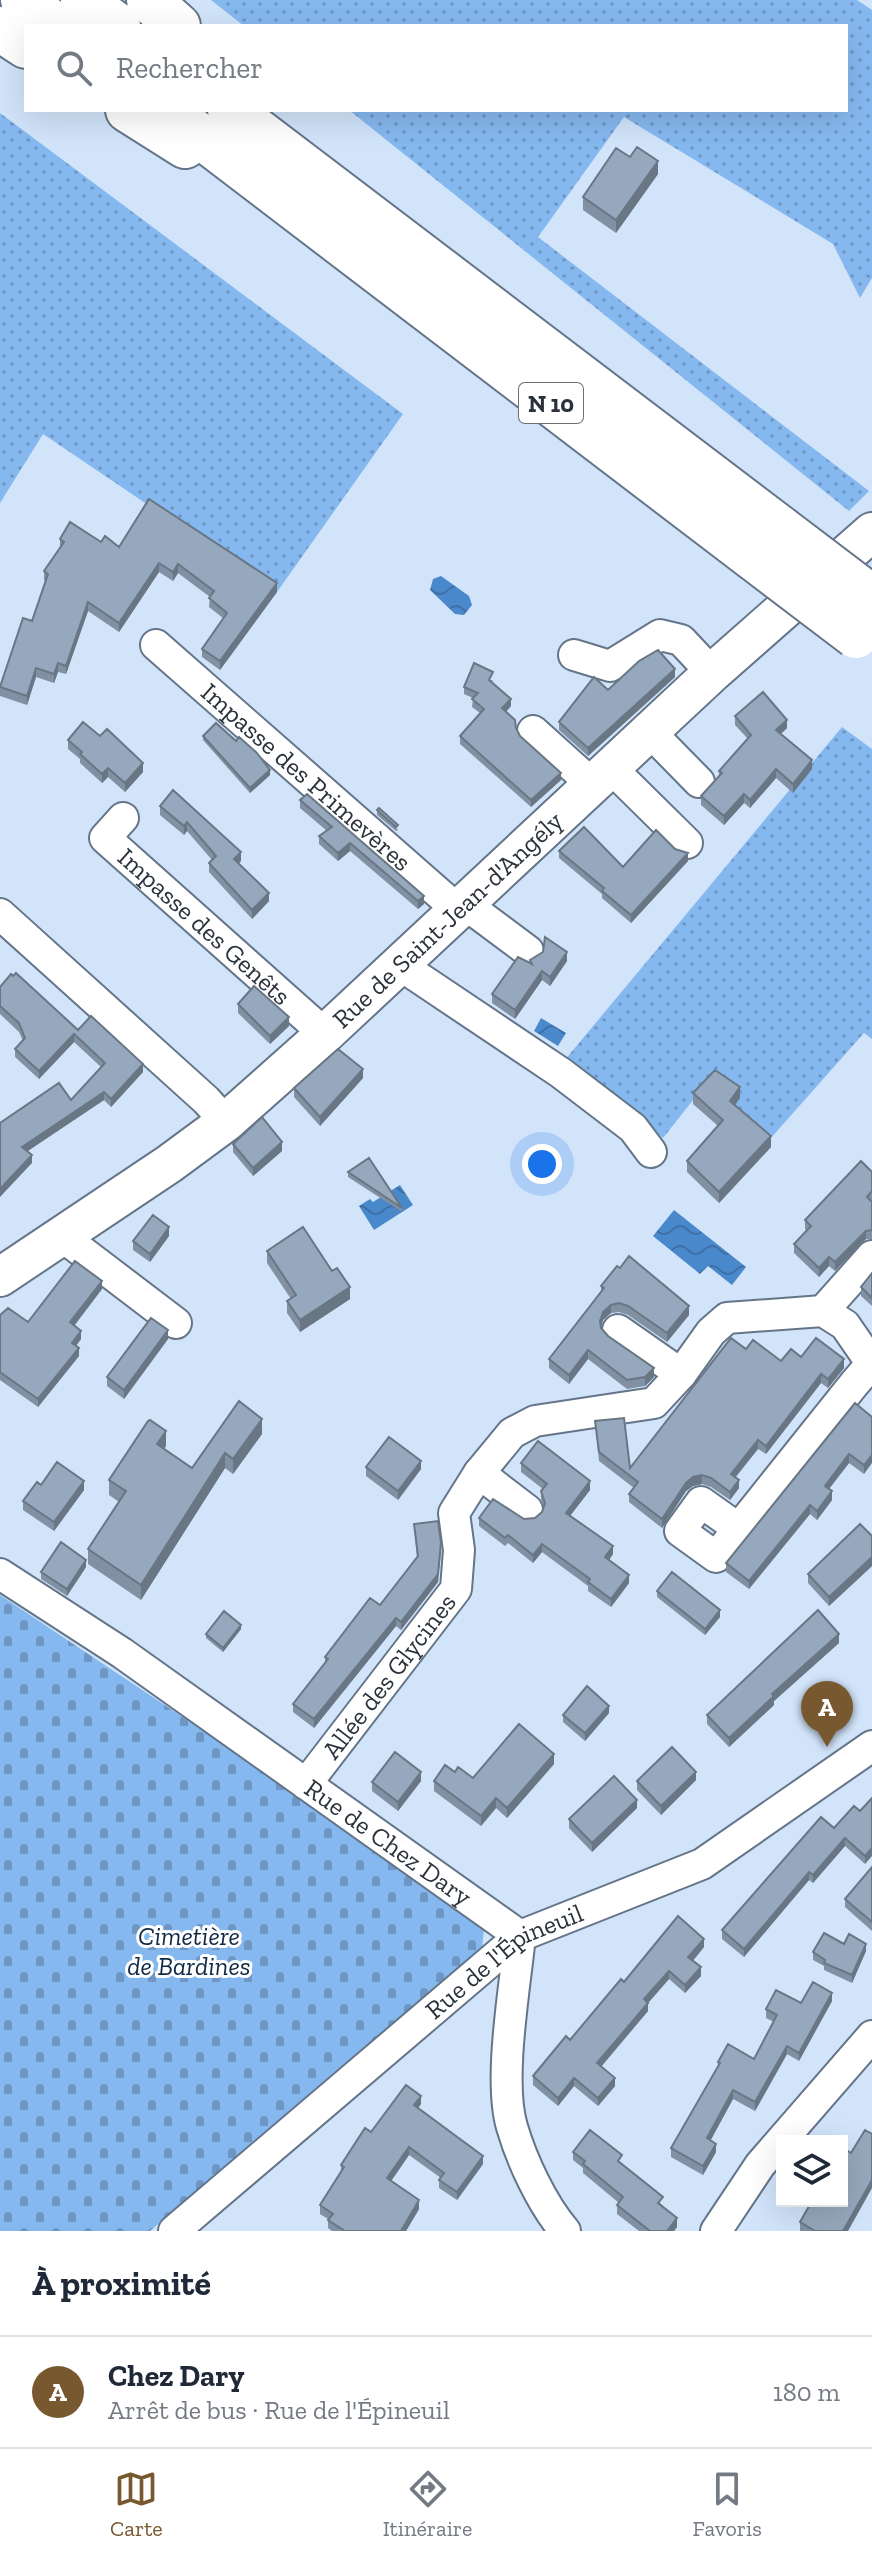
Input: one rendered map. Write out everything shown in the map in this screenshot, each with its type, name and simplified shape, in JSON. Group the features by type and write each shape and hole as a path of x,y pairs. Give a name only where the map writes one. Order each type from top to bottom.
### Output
{"highway":[{"path":"23,0 53,24"},
{"path":"83,0 115,24"},
{"path":"149,0 176,24"},
{"path":"0,29 24,45"},
{"path":"131,112 349,250"},
{"name":"N 10","path":"169,112 349,250 766,542"},
{"name":"N 10","path":"233,112 344,195 867,628"},
{"path":"277,112 319,149 344,195"}],"main road":[{"name":"Rue de Saint-Jean-d'Angély","path":"0,1277 63,1237 226,1122 400,965 712,673 872,532"}],"street":[{"path":"574,655 610,666 660,635 681,640 712,673"},
{"name":"Impasse des Primevères","path":"156,645 462,907 528,951"},
{"path":"533,731 601,776 687,843"},
{"path":"649,731 699,782"},
{"name":"Impasse des Genêts","path":"123,818 105,838 325,1034"},
{"path":"0,914 206,1100 226,1122"},
{"path":"400,965 561,1073 633,1128 651,1152"},
{"path":"63,1237 176,1323"},
{"path":"739,1529 701,1502 680,1531 716,1557 739,1529 872,1364 845,1325 823,1311 872,1256"},
{"name":"Allée des Glycines","path":"306,1784 456,1589 459,1550 454,1513 479,1473 512,1433 535,1421 654,1403 681,1374 711,1332 727,1318 823,1311"},
{"path":"618,1330 681,1374"},
{"path":"479,1473 527,1510"},
{"name":"Rue de Chez Dary","path":"0,1574 122,1653 520,1936"},
{"name":"Rue de l'Épineuil","path":"174,2231 520,1936 702,1864 872,1746"},
{"path":"520,1936 509,2042 507,2094 511,2126 538,2190 565,2231"},
{"path":"716,2231 760,2165 872,2036"}],"green space":[{"path":"211,0 857,0 872,10 872,278 860,298 833,244 624,117 538,237 869,491 849,511 351,112 848,112 848,24 241,24"},
{"path":"0,113 403,414 277,592 43,434 0,503"},
{"path":"842,727 872,749 872,1039 864,1033 770,1139 705,1085 663,1138 564,1061"},
{"name":"Cimetière de Bardines","path":"0,1595 244,1758 484,1929 482,1949 150,2231 0,2231"}],"water":[{"path":"441,576 469,596 472,605 464,615 455,614 430,590 433,579"},
{"path":"541,1018 566,1033 558,1046 534,1031"},
{"path":"400,1185 413,1205 374,1230 359,1206 370,1199 373,1202"},
{"path":"674,1210 746,1267 732,1285 708,1266 700,1274 653,1236"}],"building":[{"path":"637,147 658,161 616,220 583,197 616,148 630,157"},
{"path":"149,499 277,583 220,661 202,649 227,613 209,598 214,591 178,564 173,572 159,563 119,623 88,602 66,666 58,663 54,674 36,668 27,696 0,687 23,618 32,621 48,574 44,571 64,542 60,539 70,522 101,542 105,536 119,547"},
{"path":"658,650 675,669 588,748 559,722 594,677 608,690 639,661"},
{"path":"474,663 493,672 489,680 511,699 502,708 515,720 520,736 561,773 531,800 460,736 484,709 472,699 478,693 464,687"},
{"path":"763,692 787,720 776,730 812,760 793,784 776,769 750,800 744,794 724,816 701,796 751,735 735,716"},
{"path":"83,722 100,736 107,729 143,763 125,783 108,768 102,774 68,740"},
{"path":"216,723 236,741 239,737 270,770 250,788 203,736"},
{"path":"173,790 241,852 234,859 269,893 252,910 209,863 216,856 187,822 184,826 160,806"},
{"path":"307,794 424,896 418,901 350,843 338,853 319,836 332,827 300,800"},
{"path":"379,808 398,825 396,827 377,810"},
{"path":"584,827 623,867 656,830 675,849 688,853 631,915 559,851"},
{"path":"545,937 567,952 550,977 542,971 515,1010 492,994 518,957 532,964 530,960 543,952"},
{"path":"16,973 78,1030 91,1016 143,1064 111,1099 104,1092 22,1147 32,1155 0,1189 0,1123 59,1083 71,1100 105,1063 74,1034 39,1071 15,1049 25,1038 19,1023 0,1006 0,987 11,974"},
{"path":"254,986 289,1017 270,1036 238,1004"},
{"path":"338,1049 363,1069 320,1117 294,1088"},
{"path":"715,1070 740,1087 730,1101 771,1136 719,1192 687,1161 723,1120 693,1093"},
{"path":"262,1117 282,1142 253,1168 233,1144"},
{"path":"369,1158 402,1208 348,1172"},
{"path":"861,1161 872,1172 872,1191 867,1197 872,1202 872,1230 866,1231 835,1262 829,1257 819,1268 794,1244 811,1226 805,1220"},
{"path":"153,1215 169,1227 150,1254 133,1241"},
{"path":"303,1227 332,1271 337,1268 350,1287 300,1320 287,1301 296,1295 267,1251"},
{"path":"629,1256 689,1306 667,1333 628,1306 619,1303 611,1305 603,1312 601,1328 654,1368 645,1377 627,1380 588,1350 569,1375 549,1359 604,1288 601,1286"},
{"path":"75,1261 102,1281 70,1322 81,1331 72,1343 79,1348 38,1399 0,1372 0,1315 8,1308 28,1322"},
{"path":"872,1273 872,1298 861,1287"},
{"path":"151,1318 168,1330 124,1390 107,1377"},
{"path":"731,1338 746,1349 753,1340 781,1361 791,1349 801,1357 816,1338 844,1359 828,1379 821,1374 766,1446 758,1440 731,1474 739,1480 730,1492 711,1478 702,1475 693,1477 662,1519 629,1494 638,1482 599,1452 595,1421 624,1418 630,1468"},
{"path":"239,1401 262,1419 233,1459 225,1453 141,1585 88,1549 126,1491 109,1480 148,1421 166,1431 157,1444 192,1468"},
{"path":"855,1403 872,1417 872,1455 864,1465 849,1454 825,1486 832,1491 817,1511 810,1505 749,1581 726,1563"},
{"path":"389,1437 421,1461 398,1491 366,1467"},
{"path":"538,1441 590,1481 566,1513 613,1546 605,1557 629,1575 611,1599 588,1582 590,1579 542,1544 533,1555 479,1518 493,1499 524,1519 535,1518 542,1512 545,1503 541,1491 547,1484 521,1463"},
{"path":"57,1462 84,1481 54,1522 23,1501 37,1482 41,1485"},
{"path":"438,1521 441,1542 438,1574 401,1622 396,1618 314,1719 293,1704 370,1598 380,1605 418,1556 414,1524"},
{"path":"860,1524 872,1536 872,1557 829,1597 808,1574"},
{"path":"61,1542 86,1560 67,1589 41,1572"},
{"path":"672,1572 720,1610 705,1629 657,1591"},
{"path":"818,1610 839,1634 772,1694 774,1696 729,1738 707,1715"},
{"path":"224,1611 241,1625 223,1648 206,1634"},
{"path":"587,1686 609,1706 585,1733 563,1715"},
{"path":"519,1724 554,1754 507,1808 496,1798 481,1816 434,1781 445,1765 455,1772 458,1767 473,1778"},
{"path":"672,1747 696,1772 661,1806 637,1781"},
{"path":"395,1752 421,1772 398,1802 372,1782"},
{"path":"614,1776 637,1800 592,1843 569,1819"},
{"path":"872,1798 872,1848 865,1856 845,1838 813,1875 809,1872 744,1949 722,1930 821,1817 834,1828 854,1806 860,1811"},
{"path":"872,1867 872,1922 845,1899"},
{"path":"678,1916 704,1939 688,1957 701,1967 685,1985 669,1971 644,1999 648,2003 597,2063 615,2078 598,2098 574,2078 558,2098 533,2076 566,2036 570,2040 621,1979 624,1982"},
{"path":"824,1933 844,1944 849,1934 866,1944 852,1975 824,1963 825,1960 813,1952"},
{"path":"813,1982 832,1993 799,2053 787,2046 755,2102 733,2090 707,2138 716,2144 703,2166 671,2148 728,2044 754,2059 777,2015 766,2009 776,1990 801,2003"},
{"path":"406,2085 421,2096 414,2105 483,2156 457,2192 439,2180 444,2173 409,2147 387,2178 419,2200 401,2231 345,2231 328,2220 333,2214 320,2205 365,2128 371,2132"},
{"path":"590,2130 622,2155 618,2161 663,2197 658,2203 677,2218 667,2231 650,2231 617,2205 623,2197 573,2152"},
{"path":"865,2130 872,2134 872,2180 843,2231 815,2231 800,2222 809,2207 848,2207 848,2151 851,2153"}],"place":[{"name":"Chez Dary","path":"827,1747"}]}
